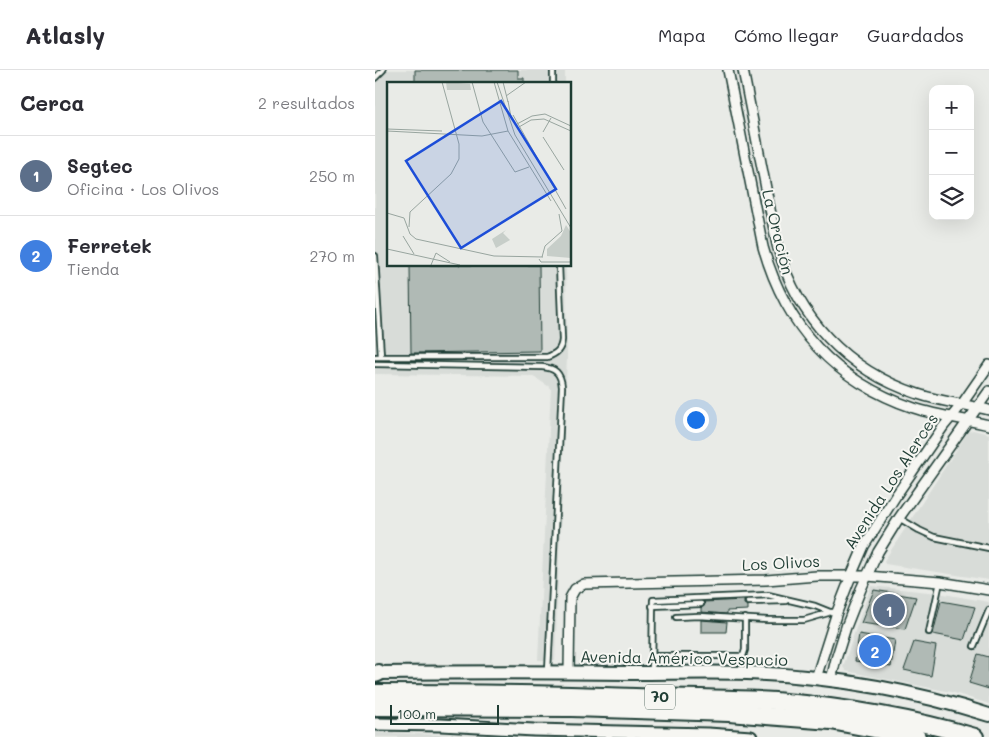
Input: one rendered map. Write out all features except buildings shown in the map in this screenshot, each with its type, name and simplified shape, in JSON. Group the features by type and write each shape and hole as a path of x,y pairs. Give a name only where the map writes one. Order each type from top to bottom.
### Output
{"highway":[{"name":"70","path":"375,693 528,694 776,701 898,719 975,737"},
{"name":"70","path":"375,707 572,708 757,714 831,721 917,737"},
{"path":"831,721 882,737"},
{"path":"941,728 968,729 989,733"}],"main road":[{"name":"Avenida Américo Vespucio","path":"376,674 569,672 748,674 815,678 896,691 989,715"}],"street":[{"name":"La Oración","path":"728,70 763,248 773,279 805,334 825,356 849,375 885,396 914,408 989,425"},
{"name":"La Oración","path":"743,70 777,244 787,276 802,305 815,324 840,350 861,367 893,384 933,399 989,410"},
{"path":"763,248 777,244"},
{"name":"Avenida Los Alerces","path":"815,678 833,612 871,533 989,365"},
{"name":"Avenida Los Alerces","path":"831,680 846,627 878,552 899,518 989,391"},
{"name":"Los Olivos","path":"569,672 571,598 575,589 584,584 867,576 940,582 989,590"},
{"path":"375,724 751,737"}],"lane":[{"path":"375,78 383,70"},
{"path":"375,256 378,357 552,356 558,351 562,340 559,266"},
{"path":"375,364 542,367 556,371 561,377 548,672"},
{"path":"899,518 934,538 989,548"},
{"path":"929,632 940,582"},
{"path":"652,673 653,600 769,595 833,612"},
{"path":"748,602 795,601"},
{"path":"652,606 701,604"},
{"path":"974,646 989,610"},
{"path":"676,617 699,616 804,620 833,612"},
{"path":"652,656 743,656 745,650 745,618"}],"shaded area":[{"path":"565,70 565,82 387,82 387,266 566,266 567,357 555,660 538,660 551,388 533,376 375,374 375,71"},
{"path":"973,430 989,434 989,580 885,564 884,561 968,432"},
{"path":"871,586 938,593 989,602 989,704 951,692 846,671 843,667"},
{"path":"375,732 489,737 375,737"}],"place":[{"name":"Segtec","path":"889,610"},
{"name":"Ferretek","path":"875,651"}]}
